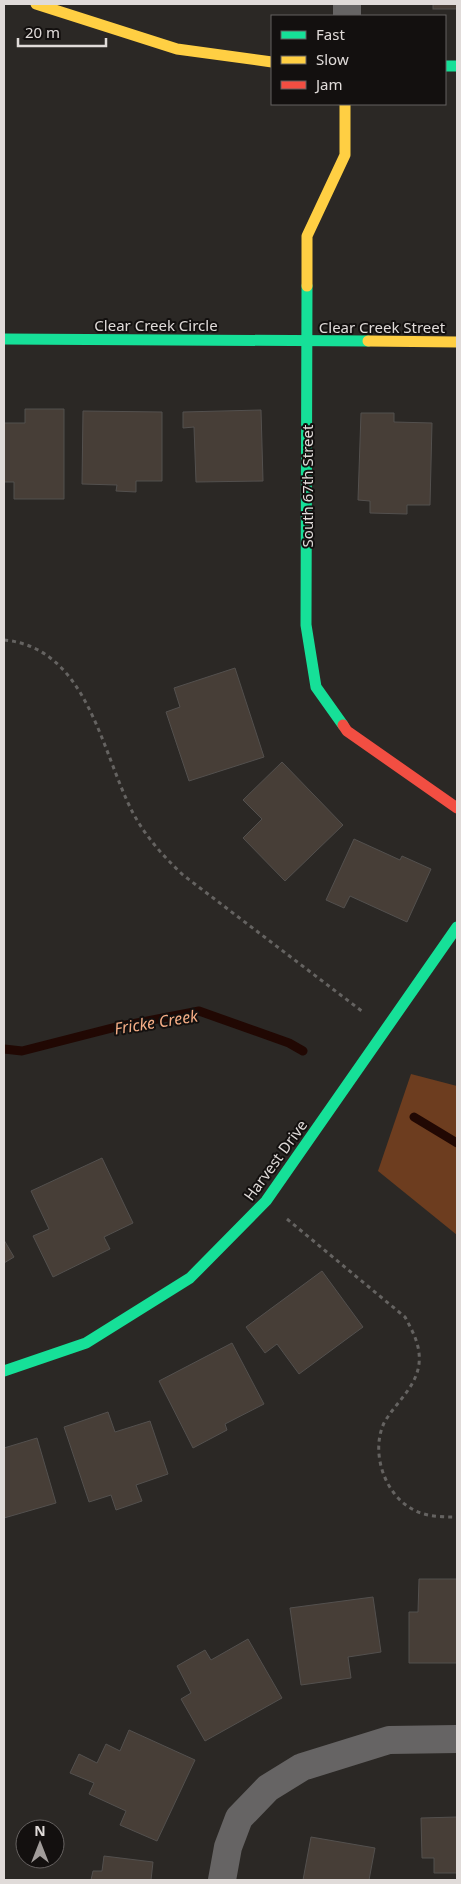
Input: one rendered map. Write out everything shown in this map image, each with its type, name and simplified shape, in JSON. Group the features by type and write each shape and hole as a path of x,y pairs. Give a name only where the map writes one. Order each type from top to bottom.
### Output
{"street":[{"path":"36,4 177,49 271,62"},
{"name":"South 67th Street","path":"345,105 345,155 308,236 306,625 316,687 347,731 457,808"},
{"name":"Clear Creek Circle","path":"4,338 307,341"},
{"name":"Clear Creek Street","path":"307,341 457,342"},
{"name":"Harvest Drive","path":"4,1371 86,1343 190,1278 266,1201 457,927"},
{"path":"222,1880 228,1847 239,1818 268,1788 302,1767 389,1740 457,1739"}],"path":[{"path":"4,640 41,652 66,671 84,697 133,813 158,851 183,874 368,1015"},
{"path":"288,1220 406,1317 417,1340 419,1364 411,1386 385,1422 378,1439 379,1456 388,1485 399,1499 416,1512 438,1517 457,1517"}],"shaded area":[{"path":"411,1074 457,1086 457,1235 378,1171"}],"building":[{"path":"433,4 457,4 457,9 433,9"},
{"path":"25,409 64,409 64,499 14,499 14,482 4,482 4,423 25,423"},
{"path":"261,410 263,481 196,482 194,427 183,428 183,412"},
{"path":"83,411 162,412 162,481 136,481 136,492 116,491 117,485 82,484"},
{"path":"361,413 394,413 394,422 432,423 430,505 407,505 407,514 370,513 370,501 358,500"},
{"path":"235,668 264,757 189,781 166,712 180,707 174,688"},
{"path":"282,762 343,825 285,881 243,838 262,819 243,800"},
{"path":"354,839 400,860 402,856 431,869 407,922 350,896 344,908 326,900"},
{"path":"102,1158 133,1223 104,1237 110,1249 53,1277 33,1236 49,1229 31,1191"},
{"path":"4,1240 14,1257 4,1263"},
{"path":"322,1271 363,1327 299,1374 277,1344 265,1353 246,1327"},
{"path":"232,1343 264,1404 225,1424 227,1430 193,1448 159,1381"},
{"path":"108,1412 115,1432 150,1421 168,1474 136,1485 142,1501 116,1510 111,1495 89,1502 64,1427"},
{"path":"37,1438 56,1503 4,1518 4,1448"},
{"path":"419,1579 457,1579 457,1663 409,1663 409,1612 418,1612"},
{"path":"373,1597 381,1652 348,1657 351,1678 301,1685 290,1608"},
{"path":"248,1639 282,1698 205,1741 181,1699 191,1693 177,1666 205,1650 211,1660"},
{"path":"129,1730 195,1760 157,1841 120,1825 126,1811 89,1794 94,1783 70,1773 79,1754 97,1763 106,1744 120,1751"},
{"path":"457,1817 457,1873 434,1873 434,1858 422,1858 421,1818"},
{"path":"311,1837 375,1848 369,1880 303,1880"},
{"path":"104,1856 153,1862 151,1880 91,1880 93,1871 102,1871"}],"waterway":[{"name":"Fricke Creek","path":"4,1049 22,1051 116,1027 199,1011 289,1043 303,1051"},
{"name":"Fricke Creek","path":"414,1117 457,1143"}],"traffic: fast":[{"path":"446,66 457,66"},
{"path":"307,286 306,625 316,687 343,725"},
{"path":"4,339 368,341"},
{"path":"4,1371 86,1343 190,1278 266,1201 457,927"}],"traffic: slow":[{"path":"36,4 177,49 271,62"},
{"path":"307,286 307,236 345,155 345,105"},
{"path":"368,341 457,342"}],"traffic: jam":[{"path":"343,725 347,731 457,808"}]}
